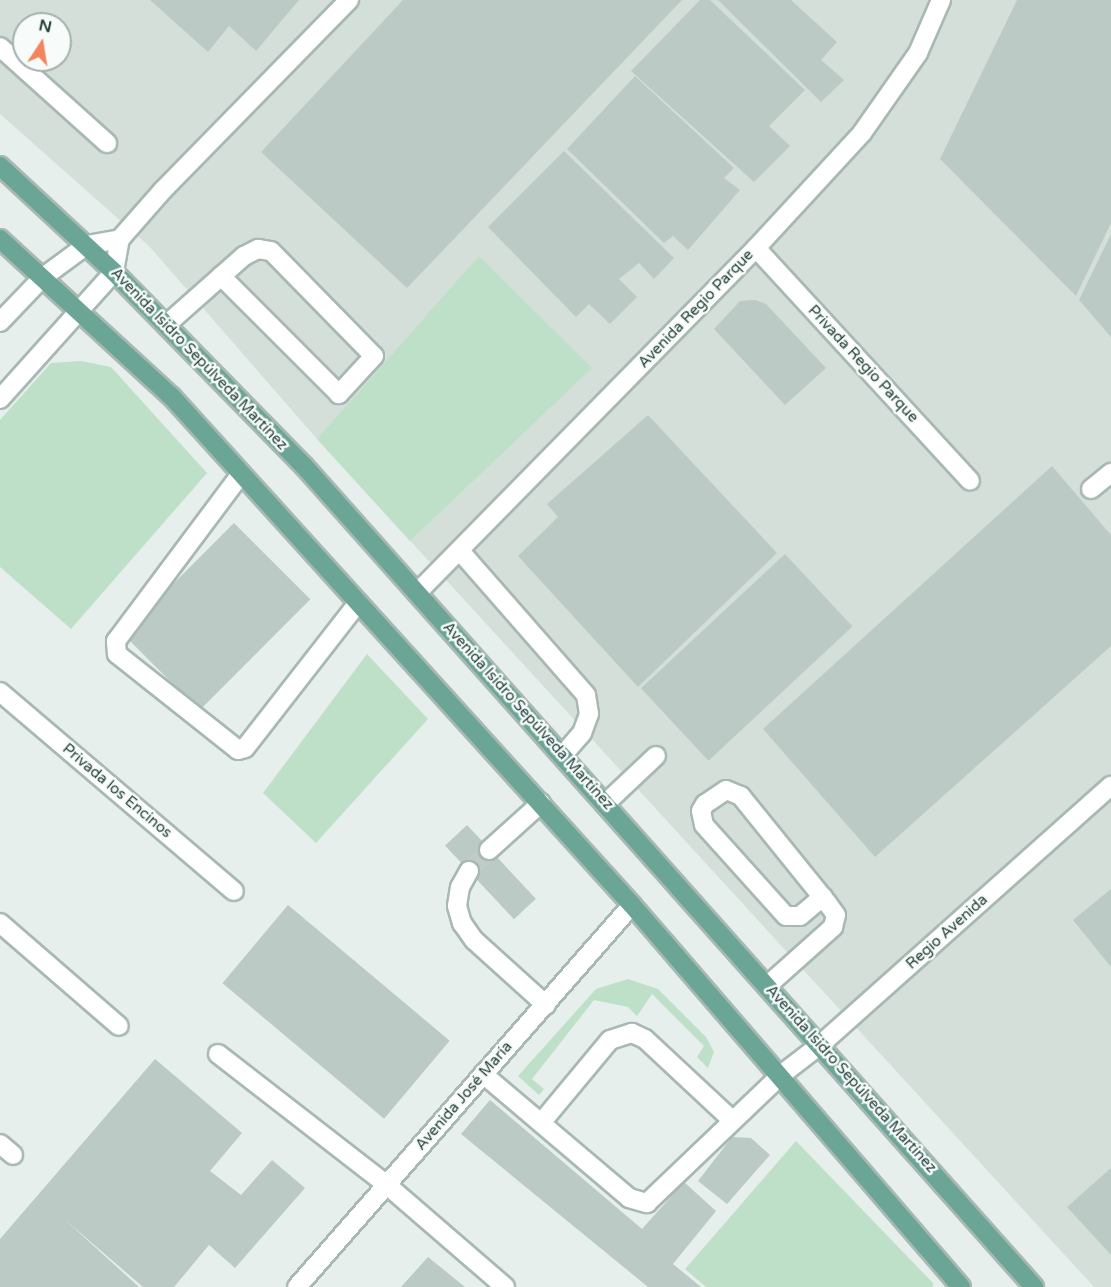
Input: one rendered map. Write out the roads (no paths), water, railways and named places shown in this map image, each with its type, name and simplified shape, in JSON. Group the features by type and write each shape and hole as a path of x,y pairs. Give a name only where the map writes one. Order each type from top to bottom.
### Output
{"main road":[{"name":"Avenida Isidro Sepúlveda Martínez","path":"0,166 87,245 304,466 820,1045 1029,1285"},
{"path":"0,238 172,398 541,803 781,1075 961,1287"}],"street":[{"path":"0,399 114,272 120,239 349,0"},
{"name":"Avenida Regio Parque","path":"418,592 756,248 862,133 893,93 918,53 941,0"},
{"path":"0,47 107,143"},
{"path":"0,322 42,278 87,245 120,239"},
{"name":"Privada Regio Parque","path":"756,248 970,481"},
{"path":"166,325 221,276 244,256 258,249 271,251 375,356 339,394 221,276"},
{"path":"1091,489 1111,473"},
{"path":"241,474 116,641 117,654 238,750 245,748 358,603"},
{"path":"460,551 586,695 589,714 582,733 563,755"},
{"name":"Privada los Encinos","path":"0,692 234,891"},
{"path":"605,804 656,756"},
{"name":"Regio Avenida","path":"541,1123 629,1198 647,1203 781,1075 820,1045 1111,786"},
{"path":"767,986 833,927 836,915 823,897 741,796 726,790 705,804 701,811 704,825 786,916 800,916 823,897"},
{"path":"489,850 541,803"},
{"path":"469,871 460,887 457,906 462,923 474,940 546,1005"},
{"name":"Avenida José María","path":"297,1287 632,906"},
{"path":"0,923 119,1026"},
{"path":"483,1074 541,1123 610,1040 632,1033 645,1039 732,1120"},
{"path":"218,1054 387,1185 505,1287"}],"tunnel":[{"path":"469,871 489,850"}]}
